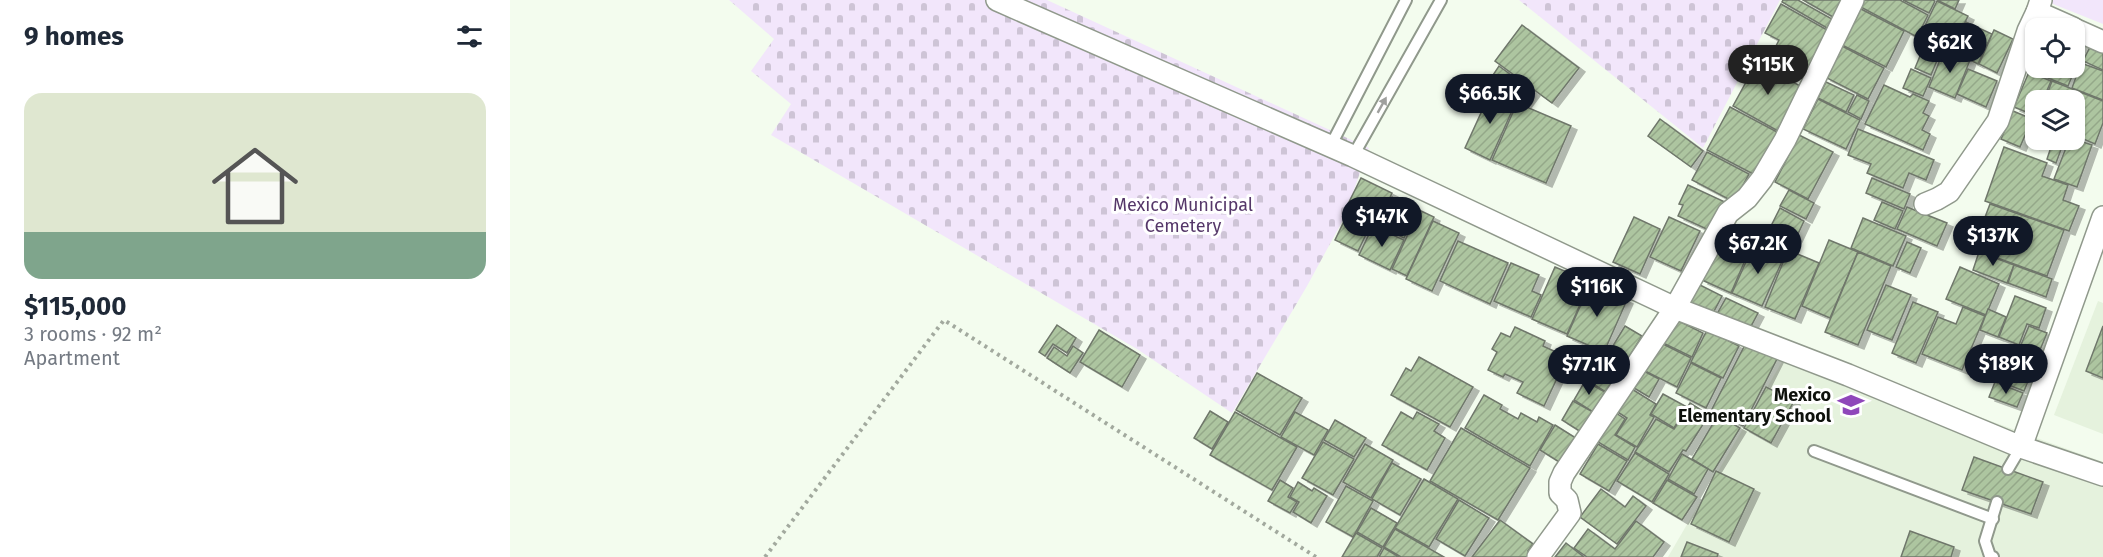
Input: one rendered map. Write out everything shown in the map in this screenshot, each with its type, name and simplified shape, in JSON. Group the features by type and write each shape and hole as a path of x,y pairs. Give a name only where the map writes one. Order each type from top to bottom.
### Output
{"street":[{"path":"997,0 1353,156 1675,308 1848,375 2021,447 2103,475"},
{"path":"1538,557 1570,513 1567,500 1560,493 1560,482 1564,473 1675,308 1728,213 1747,198 1762,178 1785,140 1853,0"},
{"path":"1925,204 1950,192 1998,121 2028,31 2039,6 2057,18"},
{"path":"2085,34 2103,42"},
{"path":"2021,447 2103,217"}],"lane":[{"path":"1330,147 1406,0"},
{"path":"1353,156 1441,0"},
{"path":"2008,470 2021,447"},
{"path":"1814,451 1993,519"},
{"path":"1993,557 1990,556 1985,541 1997,502"}],"path":[{"path":"765,557 944,320 1316,557"}],"shaded area":[{"path":"2098,301 2103,303 2103,434 2054,415"},
{"name":"Mexico Elementary School","path":"1790,348 2103,462 2103,557 1668,557"}],"green space":[{"name":"Mexico Municipal Cemetery","path":"729,0 1047,0 1369,148 1343,220 1232,413 1137,349 771,135 791,104 751,71 774,39"},
{"path":"1519,0 1780,0 1703,148"},
{"path":"2043,0 2103,0 2103,24"}],"building":[{"path":"1783,0 1798,0 1832,19 1827,28 1782,2"},
{"path":"1803,0 1843,0 1833,17"},
{"path":"1860,0 1900,0 1928,15 1917,37 1857,5"},
{"path":"1903,0 1933,0 1935,1 1929,13"},
{"path":"1937,0 1959,0 1955,9"},
{"path":"1937,1 1968,16 1951,51 1920,36"},
{"path":"1781,4 1829,31 1807,71 1773,52 1779,40 1765,33"},
{"path":"1859,8 1904,31 1886,67 1840,44"},
{"path":"1966,22 1992,34 1978,64 1952,51"},
{"path":"1522,25 1579,68 1552,103 1495,61"},
{"path":"1994,30 2013,39 1997,73 1979,64"},
{"path":"2092,43 2103,48 2103,70 2085,62"},
{"path":"1925,44 1941,51 1931,75 1915,68"},
{"path":"1842,46 1884,68 1868,99 1825,77"},
{"path":"1944,50 1970,60 1955,98 1929,87"},
{"path":"1757,62 1802,87 1778,131 1733,106"},
{"path":"2085,64 2103,71 2103,100 2085,93 2085,90 2072,88 2076,78 2085,78"},
{"path":"1499,66 1534,92 1525,104 1491,78"},
{"path":"1911,69 1931,78 1923,96 1903,88"},
{"path":"1968,69 1997,81 1986,107 1957,94"},
{"path":"2026,78 2044,78 2051,81 2047,90 2025,90 2025,112 2014,107"},
{"path":"2048,78 2071,78 2068,86"},
{"path":"2052,81 2075,90 2049,90"},
{"path":"1826,82 1854,95 1846,112 1818,98"},
{"path":"1884,85 1910,97 1913,94 1929,101 1923,113 1929,116 1922,130 1930,134 1923,150 1865,124"},
{"path":"1491,91 1516,102 1490,160 1465,148"},
{"path":"2085,94 2103,101 2103,123 2095,144 2085,140"},
{"path":"1857,95 1869,101 1861,119 1848,112"},
{"path":"1818,99 1860,120 1846,149 1803,129"},
{"path":"1517,103 1571,126 1546,183 1492,160"},
{"path":"1730,107 1779,133 1757,176 1707,150"},
{"path":"2013,111 2025,116 2025,135 2020,147 2001,139"},
{"path":"1660,119 1703,151 1691,167 1648,136"},
{"path":"1858,129 1934,160 1926,180 1909,173 1903,188 1867,173 1871,164 1848,155"},
{"path":"1799,135 1833,152 1808,199 1775,182"},
{"path":"2085,143 2092,145 2077,187 2054,179 2065,150 2085,150"},
{"path":"2004,147 2047,163 2042,176 2068,185 2063,200 2079,206 2069,231 1985,201"},
{"path":"2050,150 2061,150 2056,163 2047,159"},
{"path":"1707,152 1749,174 1734,202 1692,180"},
{"path":"1361,178 1392,193 1380,219 1348,204"},
{"path":"1872,178 1910,194 1904,209 1866,193"},
{"path":"1688,185 1725,202 1711,231 1678,216 1683,205 1679,204"},
{"path":"1789,190 1814,203 1806,219 1780,206"},
{"path":"1392,197 1418,209 1404,238 1379,226"},
{"path":"1882,202 1903,211 1895,229 1874,220"},
{"path":"1990,204 2064,230 2047,276 1973,249"},
{"path":"1907,207 1947,223 1937,246 1897,229"},
{"path":"1780,208 1804,221 1796,238 1771,226"},
{"path":"1419,210 1434,217 1407,276 1392,269"},
{"path":"1349,211 1372,222 1358,251 1335,240"},
{"path":"1634,217 1660,229 1640,274 1613,262"},
{"path":"1669,217 1700,231 1681,271 1650,257"},
{"path":"1863,218 1906,236 1893,266 1851,248"},
{"path":"1433,221 1459,233 1432,291 1406,279"},
{"path":"1726,225 1755,237 1731,293 1702,280"},
{"path":"1373,226 1404,240 1390,270 1359,255"},
{"path":"1777,231 1793,239 1785,255 1770,248"},
{"path":"1829,240 1858,252 1830,318 1802,306"},
{"path":"1458,241 1508,263 1490,304 1440,281"},
{"path":"1907,242 1921,248 1910,273 1896,267"},
{"path":"1754,244 1784,257 1762,306 1732,293"},
{"path":"1788,250 1819,263 1795,319 1765,307"},
{"path":"1858,252 1891,266 1858,345 1825,332"},
{"path":"1979,252 2014,265 2007,283 1973,270"},
{"path":"1511,263 1539,275 1532,291 1541,295 1531,317 1494,301"},
{"path":"2014,265 2052,279 2046,297 2008,283"},
{"path":"1555,267 1590,282 1567,334 1532,319"},
{"path":"1960,267 1999,284 1986,315 1946,299"},
{"path":"1694,282 1722,296 1712,315 1684,302"},
{"path":"1590,284 1627,300 1604,352 1567,336"},
{"path":"1886,285 1911,295 1892,340 1867,330"},
{"path":"2015,296 2046,308 2039,328 2027,324 2019,345 1999,337"},
{"path":"1726,298 1758,313 1749,330 1717,314"},
{"path":"1913,302 1938,312 1916,363 1892,353"},
{"path":"1963,307 1985,316 1962,370 1922,354 1938,317 1956,324"},
{"path":"1988,309 2006,317 1998,337 1980,330"},
{"path":"1675,319 1703,333 1692,357 1663,343"},
{"path":"1057,325 1076,338 1067,353 1053,344 1045,356 1039,352"},
{"path":"1625,326 1642,336 1628,359 1611,349"},
{"path":"2029,326 2047,333 2035,362 2017,354"},
{"path":"2103,326 2103,378 2086,371"},
{"path":"1515,327 1545,341 1543,346 1567,357 1544,406 1517,393 1523,382 1488,370 1497,352 1492,349 1501,333 1510,337"},
{"path":"1099,330 1140,355 1122,387 1080,362"},
{"path":"1707,330 1739,346 1723,378 1691,362"},
{"path":"1749,337 1780,353 1743,426 1711,411"},
{"path":"1657,341 1691,358 1677,387 1643,370"},
{"path":"1073,346 1083,353 1070,373 1047,358 1054,347 1067,356"},
{"path":"1607,349 1629,361 1616,382 1595,369"},
{"path":"2003,352 2035,364 2024,391 1993,379"},
{"path":"1419,357 1473,387 1450,427 1391,395 1406,368 1411,371"},
{"path":"1691,363 1721,378 1706,408 1676,393"},
{"path":"1638,368 1659,379 1649,397 1629,385"},
{"path":"1591,369 1616,383 1609,394 1585,379"},
{"path":"1257,373 1302,398 1280,435 1236,410"},
{"path":"1585,381 1605,392 1593,412 1574,400"},
{"path":"1995,382 2023,393 2017,407 1989,397"},
{"path":"1627,386 1656,404 1650,415 1654,417 1637,447 1616,435 1627,418 1613,409"},
{"path":"1766,387 1794,401 1771,443 1744,428"},
{"path":"1663,394 1687,407 1674,428 1651,414"},
{"path":"1484,395 1502,405 1500,409 1518,419 1521,413 1537,422 1539,417 1553,425 1530,466 1465,428"},
{"path":"1573,401 1593,412 1581,432 1562,420"},
{"path":"1690,403 1709,415 1686,451 1683,450 1669,472 1635,452 1656,419 1674,429"},
{"path":"1210,411 1228,422 1212,449 1194,438"},
{"path":"1235,412 1297,447 1272,490 1210,455"},
{"path":"1295,412 1328,430 1314,455 1281,437"},
{"path":"1401,412 1413,419 1417,412 1439,424 1434,431 1445,438 1427,470 1382,445"},
{"path":"1616,413 1625,419 1615,435 1635,447 1628,460 1598,442"},
{"path":"1718,415 1740,428 1713,472 1692,459"},
{"path":"1335,420 1366,438 1354,457 1324,440"},
{"path":"1555,425 1579,440 1564,465 1540,450"},
{"path":"1461,428 1530,468 1498,520 1430,481"},
{"path":"1323,442 1354,459 1333,495 1302,478"},
{"path":"1365,444 1393,460 1371,498 1343,482"},
{"path":"1598,444 1627,461 1609,491 1580,474"},
{"path":"1635,453 1669,474 1652,502 1617,481"},
{"path":"1682,454 1708,469 1694,494 1668,479"},
{"path":"1974,457 2043,482 2031,514 1962,490"},
{"path":"1392,463 1421,479 1400,515 1372,499"},
{"path":"1716,471 1754,489 1729,542 1691,524"},
{"path":"1424,479 1458,499 1429,547 1395,528"},
{"path":"1280,480 1293,488 1288,497 1297,502 1290,513 1268,501"},
{"path":"1667,480 1697,497 1682,520 1653,503"},
{"path":"1298,482 1312,491 1314,488 1327,496 1311,523 1293,512 1299,502 1290,497"},
{"path":"1346,486 1373,501 1353,537 1326,522"},
{"path":"1601,489 1625,507 1633,496 1646,506 1617,544 1580,517"},
{"path":"1459,500 1489,518 1465,556 1436,539"},
{"path":"1371,508 1397,523 1383,547 1357,532"},
{"path":"1500,520 1533,544 1528,551 1534,557 1472,557"},
{"path":"1636,521 1664,542 1653,557 1587,557 1574,548 1588,529 1615,549"},
{"path":"1395,529 1444,557 1401,557 1384,547"},
{"path":"1910,531 1954,547 1951,557 1901,557"},
{"path":"1356,533 1382,548 1377,557 1342,557"},
{"path":"1687,542 1718,554 1717,557 1681,557"},
{"path":"1566,543 1584,557 1555,557"},
{"path":"1384,548 1399,557 1379,557"}],"place":[{"name":"Mexico Elementary School","path":"1851,405"}]}
